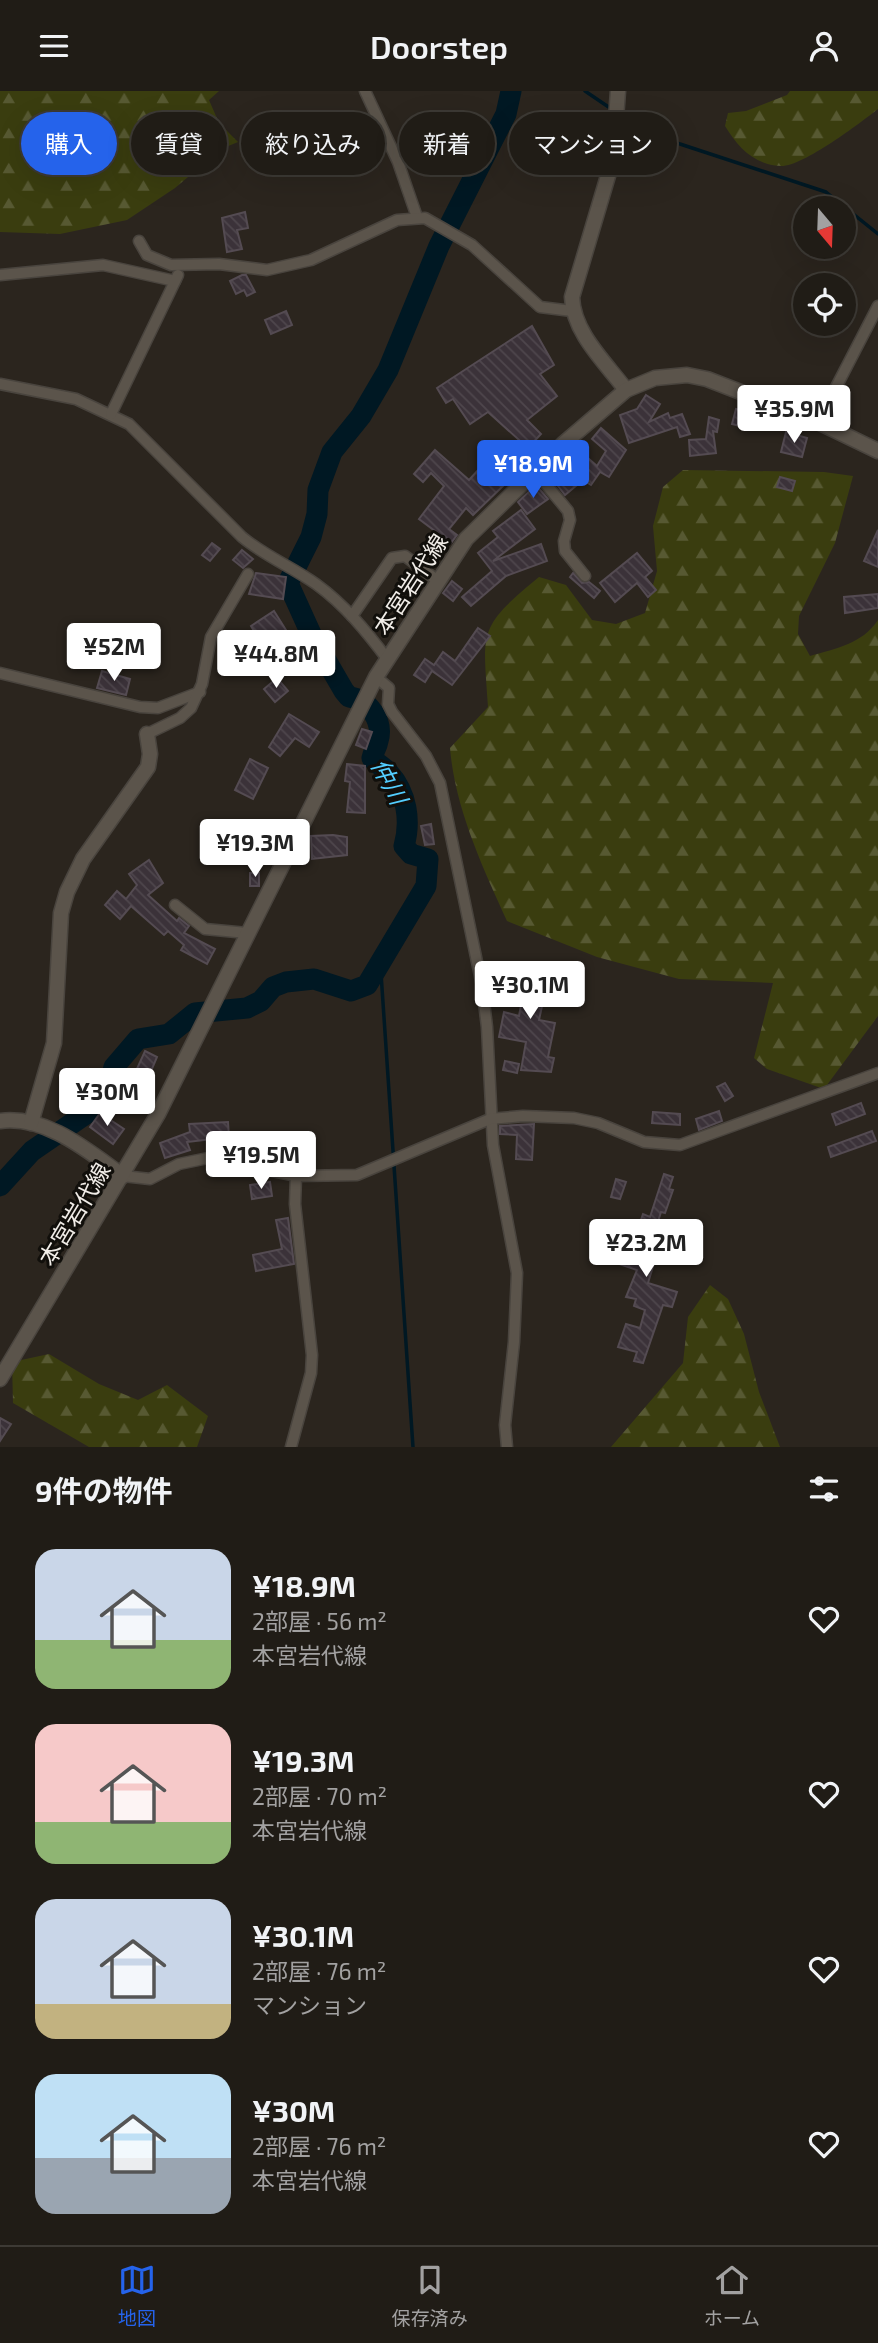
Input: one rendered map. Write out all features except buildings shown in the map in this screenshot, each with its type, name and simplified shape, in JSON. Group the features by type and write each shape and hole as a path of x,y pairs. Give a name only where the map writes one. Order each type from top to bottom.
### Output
{"main road":[{"path":"618,91 613,159 586,243 572,297 572,311 586,337 626,390"},
{"name":"本宮岩代線","path":"0,1379 158,1114 376,677 466,539 535,471 626,390 656,378 687,375 719,383 818,422 878,451"},
{"path":"31,1123 54,1043 61,913 67,892 83,859 148,767 150,754 147,734"},
{"path":"0,1121 31,1123 48,1129 68,1138 123,1176"}],"street":[{"path":"365,91 398,162 417,217"},
{"path":"139,241 147,255 158,262 183,267 219,264 267,270 311,260 384,224 417,217 434,221 462,237 540,307 572,311"},
{"path":"0,275 103,265 175,281"},
{"path":"111,414 183,267"},
{"path":"818,422 878,306"},
{"path":"0,384 76,399 111,414 148,442 259,552 316,584 352,616 388,660"},
{"path":"535,471 568,511 570,520 564,541 565,551 584,576"},
{"path":"352,616 392,558 405,556 438,581"},
{"path":"147,734 180,718 191,708 200,692 211,637 248,574"},
{"path":"0,673 140,707 158,708 200,692"},
{"path":"376,677 389,688 388,704 392,712 432,765 445,801 482,986 488,1027 491,1119 517,1280 505,1425 507,1447"},
{"path":"175,905 205,929 247,933"},
{"path":"123,1176 150,1179 179,1164 208,1158 296,1176 357,1175 491,1119 523,1117 574,1118 598,1123 644,1142 680,1145 878,1073"},
{"path":"291,1447 312,1373 295,1204 296,1176"}],"green space":[{"path":"0,91 219,91 209,100 214,112 131,112 131,175 190,175 127,220 60,234 0,232"},
{"path":"790,91 878,91 878,109 802,160 790,165 770,165 747,153 730,134 725,126 728,113 746,111 787,95"},
{"path":"227,131 238,142 227,147"},
{"path":"683,470 824,472 853,476 835,543 799,616 798,634 810,656 857,640 878,620 878,1016 824,1089 767,1069 754,1058 773,983 679,979 597,957 507,921 479,858 458,793 450,748 488,707 486,645 494,620 539,577 566,585 592,620 616,624 645,613 657,571 653,526 663,487"},
{"path":"710,1285 728,1299 744,1334 759,1392 780,1447 611,1447 683,1363 688,1317"},
{"path":"49,1354 99,1384 138,1400 167,1385 208,1416 197,1447 89,1447 13,1403 12,1362"}],"waterway":[{"name":"仲川","path":"0,1186 32,1151 93,1109 109,1088 114,1067 138,1039 169,1034 195,1013 247,1008 261,1001 273,987 286,982 314,979 351,991 367,985 426,886 428,859 411,854 404,846 407,827 404,798 389,773 372,758 379,734 377,719 369,707 349,697 344,691 312,636 288,583 311,537 317,514 318,490 332,452 361,416 388,370 439,246 506,114 511,91"},
{"path":"585,91 613,110"},
{"path":"677,143 826,192 878,234"},
{"path":"367,985 381,973 413,1447"}]}
